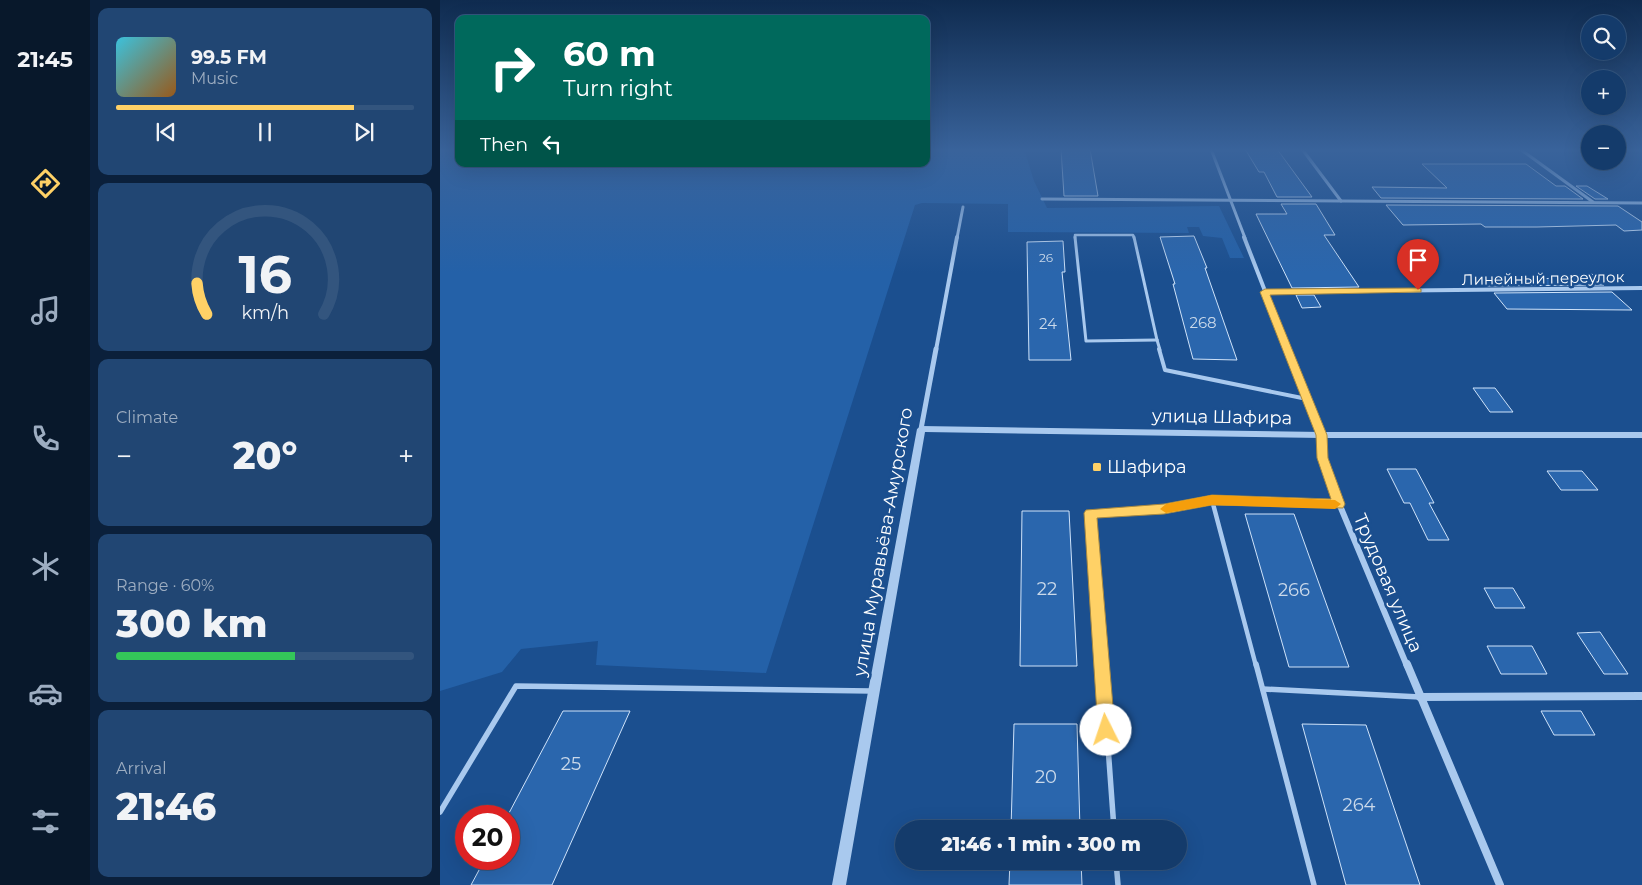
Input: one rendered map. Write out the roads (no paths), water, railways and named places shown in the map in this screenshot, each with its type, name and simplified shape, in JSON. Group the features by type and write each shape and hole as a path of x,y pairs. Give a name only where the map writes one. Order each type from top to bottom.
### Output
{"street":[{"name":"Трудовая улица","path":"1227,190 1322,435 1322,458 1339,504 1500,885"},
{"path":"1333,190 1341,201"},
{"path":"1577,190 1594,203"},
{"path":"1042,199 1642,203"},
{"name":"улица Муравьёва-Амурского","path":"838,885 963,206"},
{"name":"Линейный переулок","path":"1265,292 1642,288"},
{"name":"улица Шафира","path":"921,429 1322,435 1642,435"},
{"path":"1420,697 1642,696"}],"lane":[{"path":"1157,340 1086,341 1075,236 1133,235 1165,370 1307,399"},
{"path":"1212,500 1314,885"},
{"path":"1113,820 1090,513 1164,509 1212,500 1339,504"},
{"path":"440,812 516,686 874,691"},
{"path":"1263,689 1420,697"},
{"path":"1117,870 1118,885"}],"place":[{"name":"Шафира","path":"1097,467"}]}
